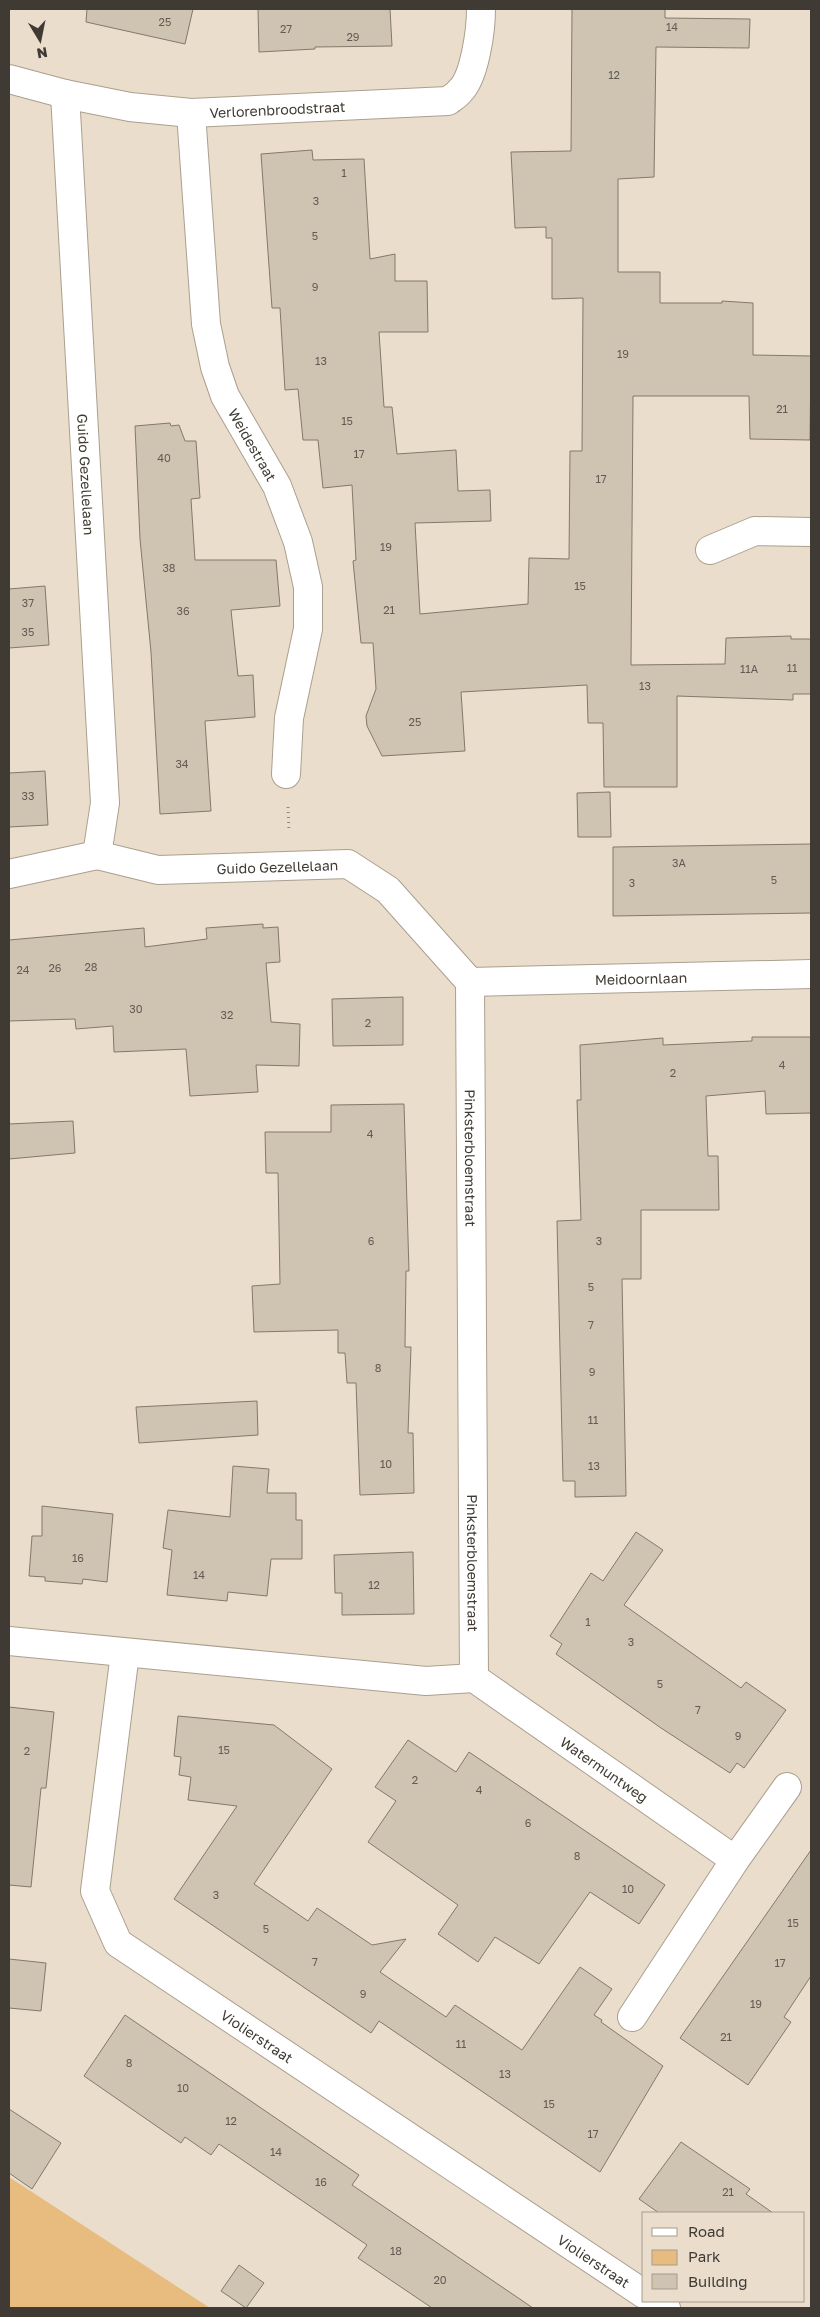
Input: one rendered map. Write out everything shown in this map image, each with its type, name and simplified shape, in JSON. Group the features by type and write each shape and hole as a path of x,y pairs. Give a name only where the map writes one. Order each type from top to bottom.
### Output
{"street":[{"name":"Verlorenbroodstraat","path":"9,79 65,94 130,107 191,113 448,101 462,90 471,68 480,36 481,9"},
{"name":"Guido Gezellelaan","path":"65,94 104,803 97,855"},
{"name":"Weidestraat","path":"191,113 206,324 215,367 225,396 277,486 298,542 308,587 308,629 289,718 286,774"},
{"path":"710,550 755,530 811,532"},
{"name":"Guido Gezellelaan","path":"9,874 97,855 158,870 291,864 348,864 388,890 470,982"},
{"name":"Meidoornlaan","path":"470,982 811,974"},
{"name":"Pinksterbloemstraat","path":"470,982 474,1678"},
{"path":"9,1641 426,1681 474,1678"},
{"name":"Violierstraat","path":"124,1653 95,1891 118,1943 642,2293"},
{"name":"Watermuntweg","path":"474,1678 735,1860"},
{"path":"632,2017 735,1860 787,1788"}],"path":[{"path":"286,774 291,864"}],"green space":[{"path":"9,2177 210,2308 9,2308"}],"building":[{"path":"87,9 193,9 185,44 86,22"},
{"path":"258,9 390,9 392,46 315,47 315,49 259,52"},
{"path":"572,9 665,9 665,18 750,19 749,48 656,47 654,177 618,179 618,272 660,272 660,303 722,303 722,301 753,303 753,355 811,356 810,440 750,439 749,396 633,396 631,665 725,664 726,638 791,636 791,639 811,639 811,694 793,694 793,700 677,696 677,787 604,787 603,723 588,723 587,685 461,692 465,751 382,756 367,726 366,716 376,689 373,643 361,643 353,561 356,560 352,485 323,488 318,440 303,440 298,389 285,390 280,308 272,308 261,154 312,150 313,160 364,159 370,259 395,254 395,281 427,281 428,332 379,332 384,407 392,407 397,454 456,450 458,491 490,490 491,521 415,523 420,614 528,604 529,558 569,559 570,451 582,451 583,298 552,299 552,238 546,238 546,227 515,228 511,152 571,151"},
{"path":"170,423 171,426 179,425 185,441 196,441 200,498 191,499 195,560 276,560 280,606 231,610 238,676 253,675 255,717 205,721 211,811 160,814 151,652 140,539 135,426"},
{"path":"45,586 49,645 9,648 9,589"},
{"path":"45,771 48,825 9,827 9,773"},
{"path":"610,792 611,837 578,837 577,793"},
{"path":"811,844 811,913 613,916 613,847"},
{"path":"263,924 263,928 278,927 280,962 266,963 271,1022 300,1024 299,1066 256,1065 258,1092 190,1096 186,1049 114,1052 113,1026 76,1029 75,1019 9,1021 9,940 144,928 145,947 207,939 206,928"},
{"path":"403,997 403,1045 333,1046 332,999"},
{"path":"752,1037 811,1037 811,1113 766,1114 765,1091 706,1096 708,1156 718,1156 719,1210 641,1210 641,1279 622,1279 626,1496 575,1497 575,1481 563,1481 557,1221 581,1220 577,1100 581,1100 580,1045 663,1038 663,1045 752,1041"},
{"path":"404,1104 409,1271 406,1271 405,1347 411,1347 408,1433 413,1433 414,1493 360,1495 356,1383 347,1383 345,1353 338,1353 338,1330 254,1332 252,1286 280,1284 278,1173 266,1173 265,1132 331,1132 331,1105"},
{"path":"73,1121 75,1153 9,1159 9,1124"},
{"path":"257,1401 258,1435 139,1443 136,1407"},
{"path":"233,1466 269,1469 267,1493 296,1493 296,1520 302,1520 302,1559 271,1559 267,1596 228,1592 227,1601 167,1595 172,1550 163,1548 168,1510 230,1517"},
{"path":"42,1506 113,1514 107,1582 83,1579 82,1584 45,1581 45,1577 29,1576 32,1536 42,1536"},
{"path":"636,1532 663,1550 624,1605 741,1688 746,1682 786,1710 744,1768 737,1763 730,1773 661,1728 556,1654 562,1644 550,1636 591,1573 603,1581"},
{"path":"413,1552 414,1614 342,1615 342,1593 335,1593 334,1555"},
{"path":"9,1707 54,1712 46,1788 41,1788 31,1887 9,1885"},
{"path":"178,1716 274,1725 332,1769 254,1884 308,1921 317,1908 372,1945 406,1939 380,1972 446,2017 455,2005 522,2050 580,1967 612,1989 594,2015 663,2066 600,2172 379,2021 371,2033 174,1899 237,1806 188,1800 191,1777 179,1775 181,1757 174,1756"},
{"path":"408,1740 456,1772 469,1752 665,1885 639,1924 590,1892 539,1964 495,1937 478,1962 438,1934 458,1905 368,1842 396,1801 375,1787"},
{"path":"811,1850 811,1976 784,2017 791,2022 748,2085 680,2038"},
{"path":"9,1959 46,1963 41,2011 9,2008"},
{"path":"125,2015 359,2175 352,2185 533,2308 432,2308 358,2258 367,2245 219,2144 211,2155 185,2137 181,2143 84,2076"},
{"path":"9,2109 61,2143 32,2189 9,2173"},
{"path":"681,2142 750,2189 746,2194 772,2212 658,2212 639,2199"},
{"path":"239,2265 264,2283 246,2308 221,2291"}]}
